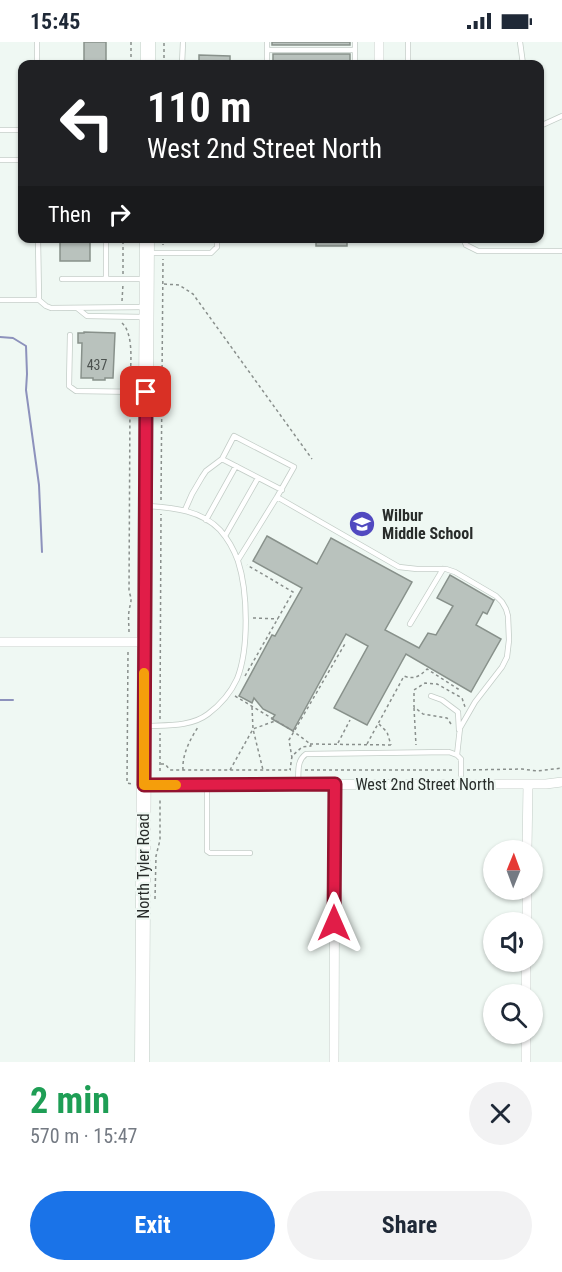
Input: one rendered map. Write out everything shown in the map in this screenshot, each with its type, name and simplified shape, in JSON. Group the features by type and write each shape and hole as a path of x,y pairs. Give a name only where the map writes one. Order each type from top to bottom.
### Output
{"main road":[{"path":"148,42 148,60"},
{"name":"North Tyler Road","path":"142,1062 147,246"}],"street":[{"path":"379,42 379,60"},
{"path":"0,642 144,642"},
{"name":"West 2nd Street North","path":"144,785 546,784 562,782"},
{"path":"334,1062 335,784"},
{"path":"527,840 528,784"},
{"path":"526,1044 526,1062"}],"lane":[{"path":"36,42 37,60"},
{"path":"182,60 183,42"},
{"path":"267,42 267,60"},
{"path":"355,42 355,60"},
{"path":"408,42 408,60"},
{"path":"520,42 522,60"},
{"path":"267,50 355,50"},
{"path":"544,123 562,116"},
{"path":"0,130 18,130"},
{"path":"0,160 18,160"},
{"path":"38,243 39,300"},
{"path":"106,243 106,279"},
{"path":"147,246 163,253 211,253 218,247 218,243"},
{"path":"465,243 478,251 562,251"},
{"path":"62,279 147,279"},
{"path":"0,300 39,300 51,308 147,312"},
{"path":"77,308 87,316 147,312"},
{"path":"70,335 69,386 76,391 146,392"},
{"path":"185,510 201,477 222,459 234,436 294,467 238,560"},
{"path":"222,459 282,489"},
{"path":"207,520 236,466"},
{"path":"225,536 258,478"},
{"path":"277,498 399,567 442,569 455,572 496,596 502,602 508,616 507,657 475,702 459,733"},
{"path":"144,726 175,725 199,720 209,714 225,697 237,678 245,638 246,609 238,560 232,546 219,529 207,520 185,510 145,506"},
{"path":"410,624 442,569"},
{"path":"431,696 442,700 458,712 457,755"},
{"path":"298,784 299,763 306,754 449,752 461,759 460,784"},
{"path":"207,785 207,851 210,853 250,853"}],"path":[{"path":"131,42 131,60"},
{"path":"164,42 164,60"},
{"path":"160,771 163,243"},
{"path":"163,284 179,285 193,294 312,459"},
{"path":"252,618 278,619"},
{"path":"290,770 292,758 289,740 346,642"},
{"path":"366,745 404,676 418,677 427,669 459,687 455,695"},
{"path":"416,746 414,690 425,683 437,684 462,698 465,719"},
{"path":"234,695 294,731 310,744 399,746"},
{"path":"252,706 253,729 263,770"},
{"path":"414,707 423,714 447,718 453,729"},
{"path":"337,745 350,720"},
{"path":"230,770 253,729 276,721"},
{"path":"378,723 387,732 391,746"},
{"path":"292,758 302,747 311,746 310,744"},
{"path":"160,764 165,764 170,770 537,771 562,768"}],"building":[{"path":"84,42 106,42 106,60 84,60"},
{"path":"272,42 350,42 350,45 272,45"},
{"path":"273,54 350,54 350,60 273,60"},
{"path":"199,55 230,56 230,60 199,60"},
{"path":"60,243 90,243 90,261 60,261"},
{"path":"316,243 347,243 347,246 316,246"},
{"path":"78,333 115,333 113,378 93,380 93,378 81,378 82,343 78,343"},
{"path":"267,536 317,564 331,538 412,582 385,630 419,648 428,633 436,635 453,606 437,598 450,575 494,600 487,614 483,612 476,625 501,639 471,692 406,654 367,725 334,708 368,646 346,634 293,731 272,719 275,715 263,709 254,698 252,703 239,696 272,635 275,636 302,588 253,561"}],"waterway":[{"path":"0,337 13,338 26,346 26,390 39,485 42,552"},
{"path":"0,700 13,700"}],"slow traffic":[{"path":"144,673 144,785 176,785"}],"place":[{"name":"Wilbur Middle School","path":"362,524"}],"route":[{"path":"146,392 144,785 335,784 334,923"}]}
